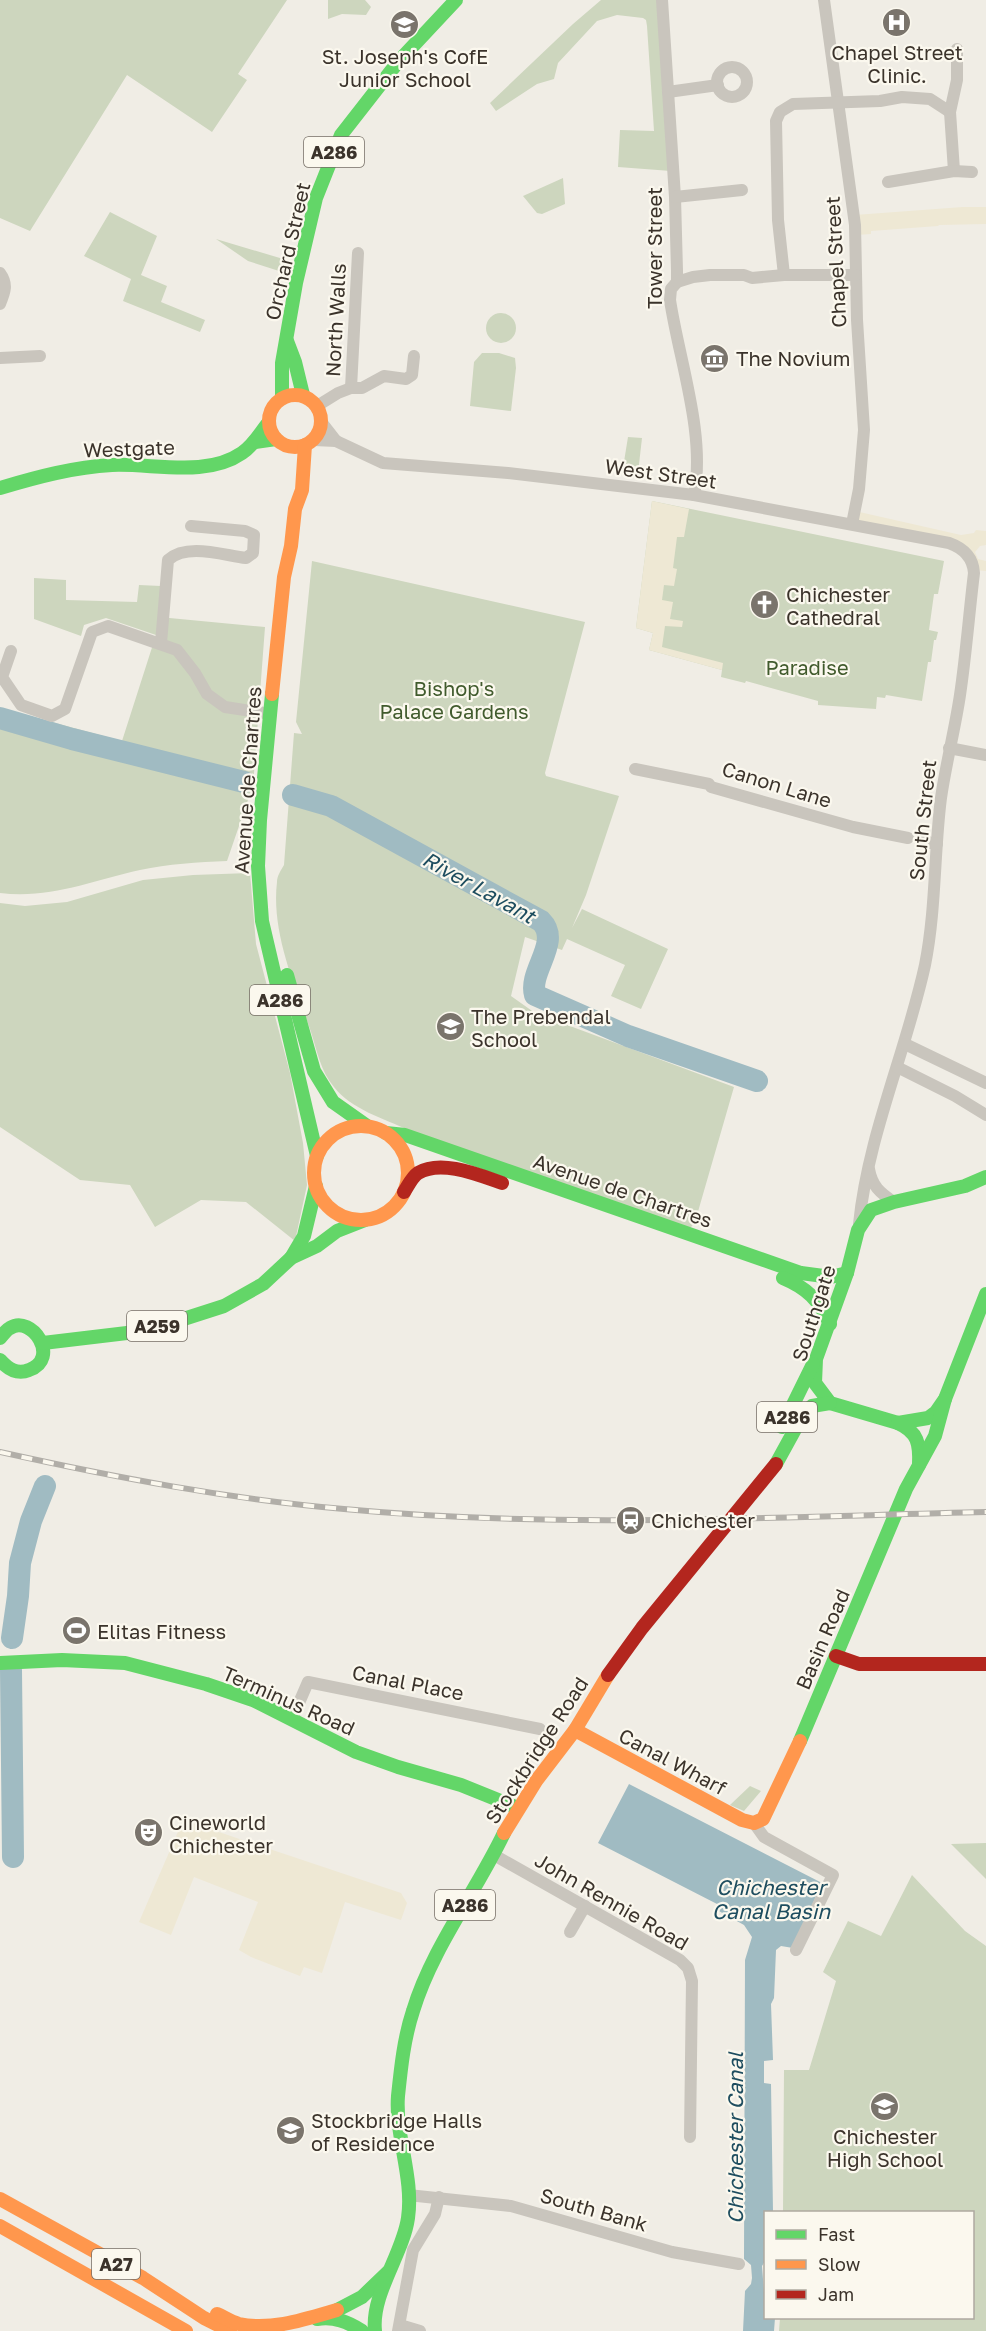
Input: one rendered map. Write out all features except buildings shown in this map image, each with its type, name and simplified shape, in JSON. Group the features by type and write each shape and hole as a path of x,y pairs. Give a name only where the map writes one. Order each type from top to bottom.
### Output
{"main road":[{"name":"Orchard Street","path":"282,398 282,363 296,284 316,198 341,135 398,62 456,0"},
{"name":"Orchard Street","path":"287,341 296,362 303,395"},
{"path":"296,394 303,395 317,406 322,423 309,442 281,442 271,431 268,422 272,408 282,398 296,394"},
{"name":"Westgate","path":"0,488 53,473 111,465 212,466 236,457 255,442 268,422"},
{"name":"Westgate","path":"255,442 281,442"},
{"name":"Avenue de Chartres","path":"281,442 291,466 291,489 296,509"},
{"name":"Avenue de Chartres","path":"309,442 302,490 296,509 284,577 259,842 262,921 317,1156"},
{"name":"Avenue de Chartres","path":"291,546 295,579 271,844 274,918 283,960 314,1071 333,1102 367,1126"},
{"path":"354,1126 367,1126 386,1133 396,1142 406,1160 408,1179 404,1192 396,1204 385,1213 365,1220 349,1218 334,1212 323,1200 314,1176 317,1156 332,1136 354,1126"},
{"name":"Avenue de Chartres","path":"386,1133 405,1135 801,1273 831,1277 847,1272"},
{"name":"Avenue de Chartres","path":"404,1192 415,1174 426,1168 476,1174 794,1282 816,1296 830,1324"},
{"name":"A286","path":"964,1186 986,1177"},
{"name":"A259","path":"291,1258 307,1227 316,1186"},
{"name":"Southgate","path":"830,1403 813,1377 816,1359 847,1272 858,1230 871,1210 964,1186"},
{"name":"A286","path":"964,1186 986,1190"},
{"name":"A259","path":"43,1343 127,1333 168,1324 224,1306 263,1284 291,1258 317,1246 337,1231 365,1220"},
{"name":"A286","path":"764,1477 774,1467 804,1413 812,1406 830,1403 898,1423 928,1418 936,1412 945,1398 986,1294"},
{"path":"0,1338 9,1329 23,1326 36,1331 43,1343 43,1356 40,1363 29,1371 15,1372 1,1363"},
{"name":"A286","path":"764,1477 767,1458 816,1359"},
{"name":"Basin Road","path":"754,1823 763,1819 771,1807 906,1489 919,1465 930,1451 943,1418 945,1398"},
{"path":"898,1423 911,1427 917,1436 920,1451 919,1465"},
{"name":"Stockbridge Road","path":"375,2331 374,2322 408,2219 408,2195 398,2099 404,2043 413,2009 429,1970 494,1855 510,1821 536,1781 575,1730 604,1681 635,1637 764,1477"},
{"path":"836,1656 858,1664 986,1664"},
{"name":"Terminus Road","path":"0,1663 62,1659 125,1663 206,1684 253,1700 356,1752 461,1785 518,1808"},
{"name":"Canal Wharf","path":"575,1730 742,1820 754,1823"},
{"name":"A27","path":"0,2199 143,2278 204,2318 230,2331"},
{"name":"A27","path":"0,2226 186,2331"},
{"name":"Stockbridge Road","path":"285,2331 322,2318 362,2298 390,2271"},
{"name":"A27","path":"143,2278 238,2324 264,2327 337,2310"},
{"path":"322,2318 342,2320 362,2331"}],"street":[{"name":"Tower Street","path":"662,0 675,196 677,282 671,289 670,300 694,429 696,484 694,495"},
{"name":"Chapel Street","path":"824,0 852,193 864,430 859,489 852,524"},
{"path":"954,171 950,112 957,80 957,49"},
{"path":"668,92 718,85"},
{"path":"784,275 778,220 776,121 780,112 793,104 880,101 917,97 930,99 950,112"},
{"path":"888,182 954,171 972,172"},
{"path":"675,196 742,190"},
{"name":"North Walls","path":"317,406 351,388 358,253"},
{"path":"0,273 6,289 0,304"},
{"path":"677,282 710,275 744,275 752,278 784,275 856,275"},
{"path":"0,358 40,356"},
{"path":"351,388 362,388 384,376 406,379 412,375 414,356"},
{"name":"West Street","path":"322,423 336,441 383,463 508,473 694,495 949,543 964,551 973,565"},
{"name":"West Street","path":"309,442 336,441"},
{"path":"161,643 168,560 174,554 185,551 246,558 253,553 254,535 245,531 191,526"},
{"name":"South Street","path":"896,1072 905,1044 933,913 937,844 949,748 960,695 973,565"},
{"path":"11,651 2,677 21,705 52,716 65,709 92,632 108,626 177,650 195,673 207,694 225,707 271,714"},
{"path":"949,748 986,755"},
{"name":"Canon Lane","path":"635,769 709,784 711,787 853,827 908,838"},
{"path":"921,841 937,844"},
{"path":"905,1044 986,1083"},
{"path":"896,1072 955,1096 986,1115"},
{"name":"Southgate","path":"858,1230 862,1190 868,1165 896,1072"},
{"path":"868,1165 872,1182 879,1192 894,1203"},
{"name":"Canal Place","path":"292,1719 308,1682 540,1729"},
{"path":"754,1823 764,1837 833,1875 796,1950"},
{"name":"John Rennie Road","path":"494,1855 680,1960 691,1974 690,2137"},
{"path":"570,1932 585,1906"},
{"name":"South Bank","path":"408,2195 511,2206 672,2252 739,2264"},
{"path":"420,2331 399,2328 413,2250 435,2214 439,2197"}],"green space":[{"path":"0,0 287,0 238,74 247,80 212,132 127,75 30,231 0,218"},
{"path":"328,0 365,0 371,7 366,15 342,14 328,19"},
{"path":"601,0 659,0 671,171 618,167 620,130 654,131 647,26 643,18 617,15 597,21 558,63 554,79 537,84 496,111 490,103"},
{"path":"563,178 565,204 542,214 537,213 523,196"},
{"path":"110,212 157,236 141,275 167,286 161,302 205,320 200,332 123,301 131,279 84,256"},
{"path":"216,239 290,261 279,271 248,261"},
{"path":"501,313 512,317 516,328 512,339 501,343 490,339 486,328 490,317"},
{"path":"482,353 499,353 515,358 511,411 470,406 474,362"},
{"path":"628,437 642,438 638,473 622,474"},
{"name":"Paradise","path":"652,501 944,561 938,594 934,594 929,630 938,632 934,640 931,662 928,662 922,701 886,695 885,698 877,697 876,709 818,705 818,701 746,681 745,683 721,677 722,670 649,650 653,633 636,628"},
{"name":"Bishop's Palace Gardens","path":"312,561 585,622 545,773 546,776 619,796 586,895 572,928 582,909 668,949 641,1009 611,996 625,965 567,939 562,950 525,937 511,996 535,1013 734,1087 695,1222 688,1231 409,1130 349,1101 341,1095 326,1075 286,958 276,901 277,880 284,865 294,733 302,734 296,722"},
{"path":"34,578 66,580 66,600 137,602 139,585 161,586 159,617 265,627 254,773 251,791 227,861 151,868 53,891 0,893 0,708 122,741 156,635 106,618 84,625 81,636 34,619"},
{"path":"250,873 256,944 290,1073 303,1143 307,1185 295,1241 246,1202 201,1200 155,1227 130,1185 80,1180 0,1127 0,903 25,906 67,902 143,880"},
{"path":"750,1786 761,1791 744,1811 730,1805"},
{"path":"986,1843 986,1879 951,1844"},
{"name":"Chichester High School","path":"912,1875 965,1931 986,1946 986,2331 779,2331 780,2319 974,2319 974,2211 783,2211 784,2070 809,2070 836,1981 823,1972 848,1921 881,1936"}],"shaded area":[{"path":"986,207 986,224 939,225 871,231 871,234 856,235 855,215"},
{"path":"652,501 689,509 684,537 677,537 673,568 677,569 674,586 664,585 662,600 673,602 670,619 683,621 682,627 665,626 662,647 723,663 722,670 649,650 653,633 636,628"},
{"path":"855,511 961,535 974,533 976,530 986,531 986,545 980,546 975,552 978,559 986,561 986,571 974,570 965,552 852,524"},
{"path":"183,1820 401,1893 407,1903 401,1920 345,1902 322,1973 304,1967 300,1976 239,1950 258,1902 194,1877 171,1935 139,1922"}],"water":[{"name":"Chichester Canal Basin","path":"629,1784 822,1883 793,1948 781,1946 776,1950 774,1998 771,2004 773,2060 764,2061 764,2083 771,2084 773,2211 764,2211 764,2263 762,2266 764,2319 775,2319 774,2331 743,2331 745,2291 751,2284 752,2278 751,2265 744,2259 745,1960 752,1937 744,1925 717,1910 719,1905 598,1843"}],"waterway":[{"name":"River Lavant","path":"0,718 72,739 244,782"},
{"name":"River Lavant","path":"293,795 331,806 541,921 548,938 536,976 535,995 628,1036 757,1081"},
{"name":"River Lavant","path":"12,1638 20,1563 31,1521 45,1486"},
{"name":"River Lavant","path":"11,1670 13,1857"}],"railway":[{"path":"0,1452 214,1493 301,1505 424,1515 504,1519 665,1520 986,1512"}],"traffic: fast":[{"path":"282,398 282,363 296,283 316,198 341,135 398,62 456,0"},
{"path":"287,341 303,395"},
{"path":"0,488 56,473 98,466 179,468 212,465 228,461 246,450 269,422"},
{"path":"255,442 276,439"},
{"path":"272,694 260,820 258,866 262,921 317,1156"},
{"path":"287,975 314,1071 333,1102 367,1126"},
{"path":"386,1133 405,1135 801,1273 831,1277 847,1273"},
{"path":"986,1177 965,1186 894,1202 871,1210 858,1230 847,1273 816,1359 815,1383 830,1403 898,1423 928,1418 936,1412 945,1399 986,1294"},
{"path":"291,1258 304,1236 316,1186"},
{"path":"43,1343 127,1333 168,1324 224,1306 263,1284 291,1258 317,1246 337,1231 365,1220"},
{"path":"783,1278 799,1286 811,1296 830,1324"},
{"path":"0,1338 10,1328 18,1325 27,1327 34,1332 43,1348 43,1357 29,1370 21,1372 13,1370 0,1360"},
{"path":"782,1427 813,1364"},
{"path":"800,1741 906,1489 935,1436 945,1399"},
{"path":"776,1464 804,1413 812,1406 830,1403"},
{"path":"898,1423 914,1435 918,1445 919,1465"},
{"path":"0,1663 62,1660 125,1663 206,1684 253,1700 356,1752 461,1785 518,1808"},
{"path":"375,2331 375,2317 382,2288 400,2246 408,2218 409,2188 399,2126 398,2096 410,2021 431,1965 504,1833"},
{"path":"324,2317 362,2297 388,2272"},
{"path":"317,2319 341,2320 362,2331"}],"traffic: slow":[{"path":"290,395 300,395 314,402 321,421 314,440 300,447 290,447 280,443 273,436 269,426 269,416 273,406 280,399 290,395"},
{"path":"272,694 284,577 291,546 295,509 302,490 305,445"},
{"path":"361,1126 379,1130 394,1140 404,1155 408,1173 404,1191 394,1206 379,1216 361,1220 343,1216 328,1206 318,1191 314,1173 318,1155 328,1140 343,1130 361,1126"},
{"path":"504,1833 536,1781 575,1730 608,1675"},
{"path":"575,1730 742,1820 754,1823 763,1819 800,1741"},
{"path":"0,2199 143,2278 204,2318 230,2331"},
{"path":"0,2226 186,2331"},
{"path":"217,2314 239,2324 263,2326 288,2323 337,2310"}],"traffic: jam":[{"path":"404,1192 412,1179 427,1169 460,1170 502,1183"},
{"path":"608,1675 642,1628 776,1464"},
{"path":"836,1656 859,1664 986,1664"}],"place":[{"name":"Chapel Street Clinic.","path":"897,22"},
{"name":"St. Joseph's CofE Junior School","path":"405,25"},
{"name":"The Novium","path":"715,358"},
{"name":"Chichester Cathedral","path":"765,605"},
{"name":"The Prebendal School","path":"450,1027"},
{"name":"Chichester","path":"630,1520"},
{"name":"Elitas Fitness","path":"76,1631"},
{"name":"Cineworld Chichester","path":"148,1833"},
{"name":"Chichester High School","path":"885,2106"},
{"name":"Stockbridge Halls of Residence","path":"290,2131"}],"water label":[{"name":"Chichester Canal","path":"735,2138"}]}
